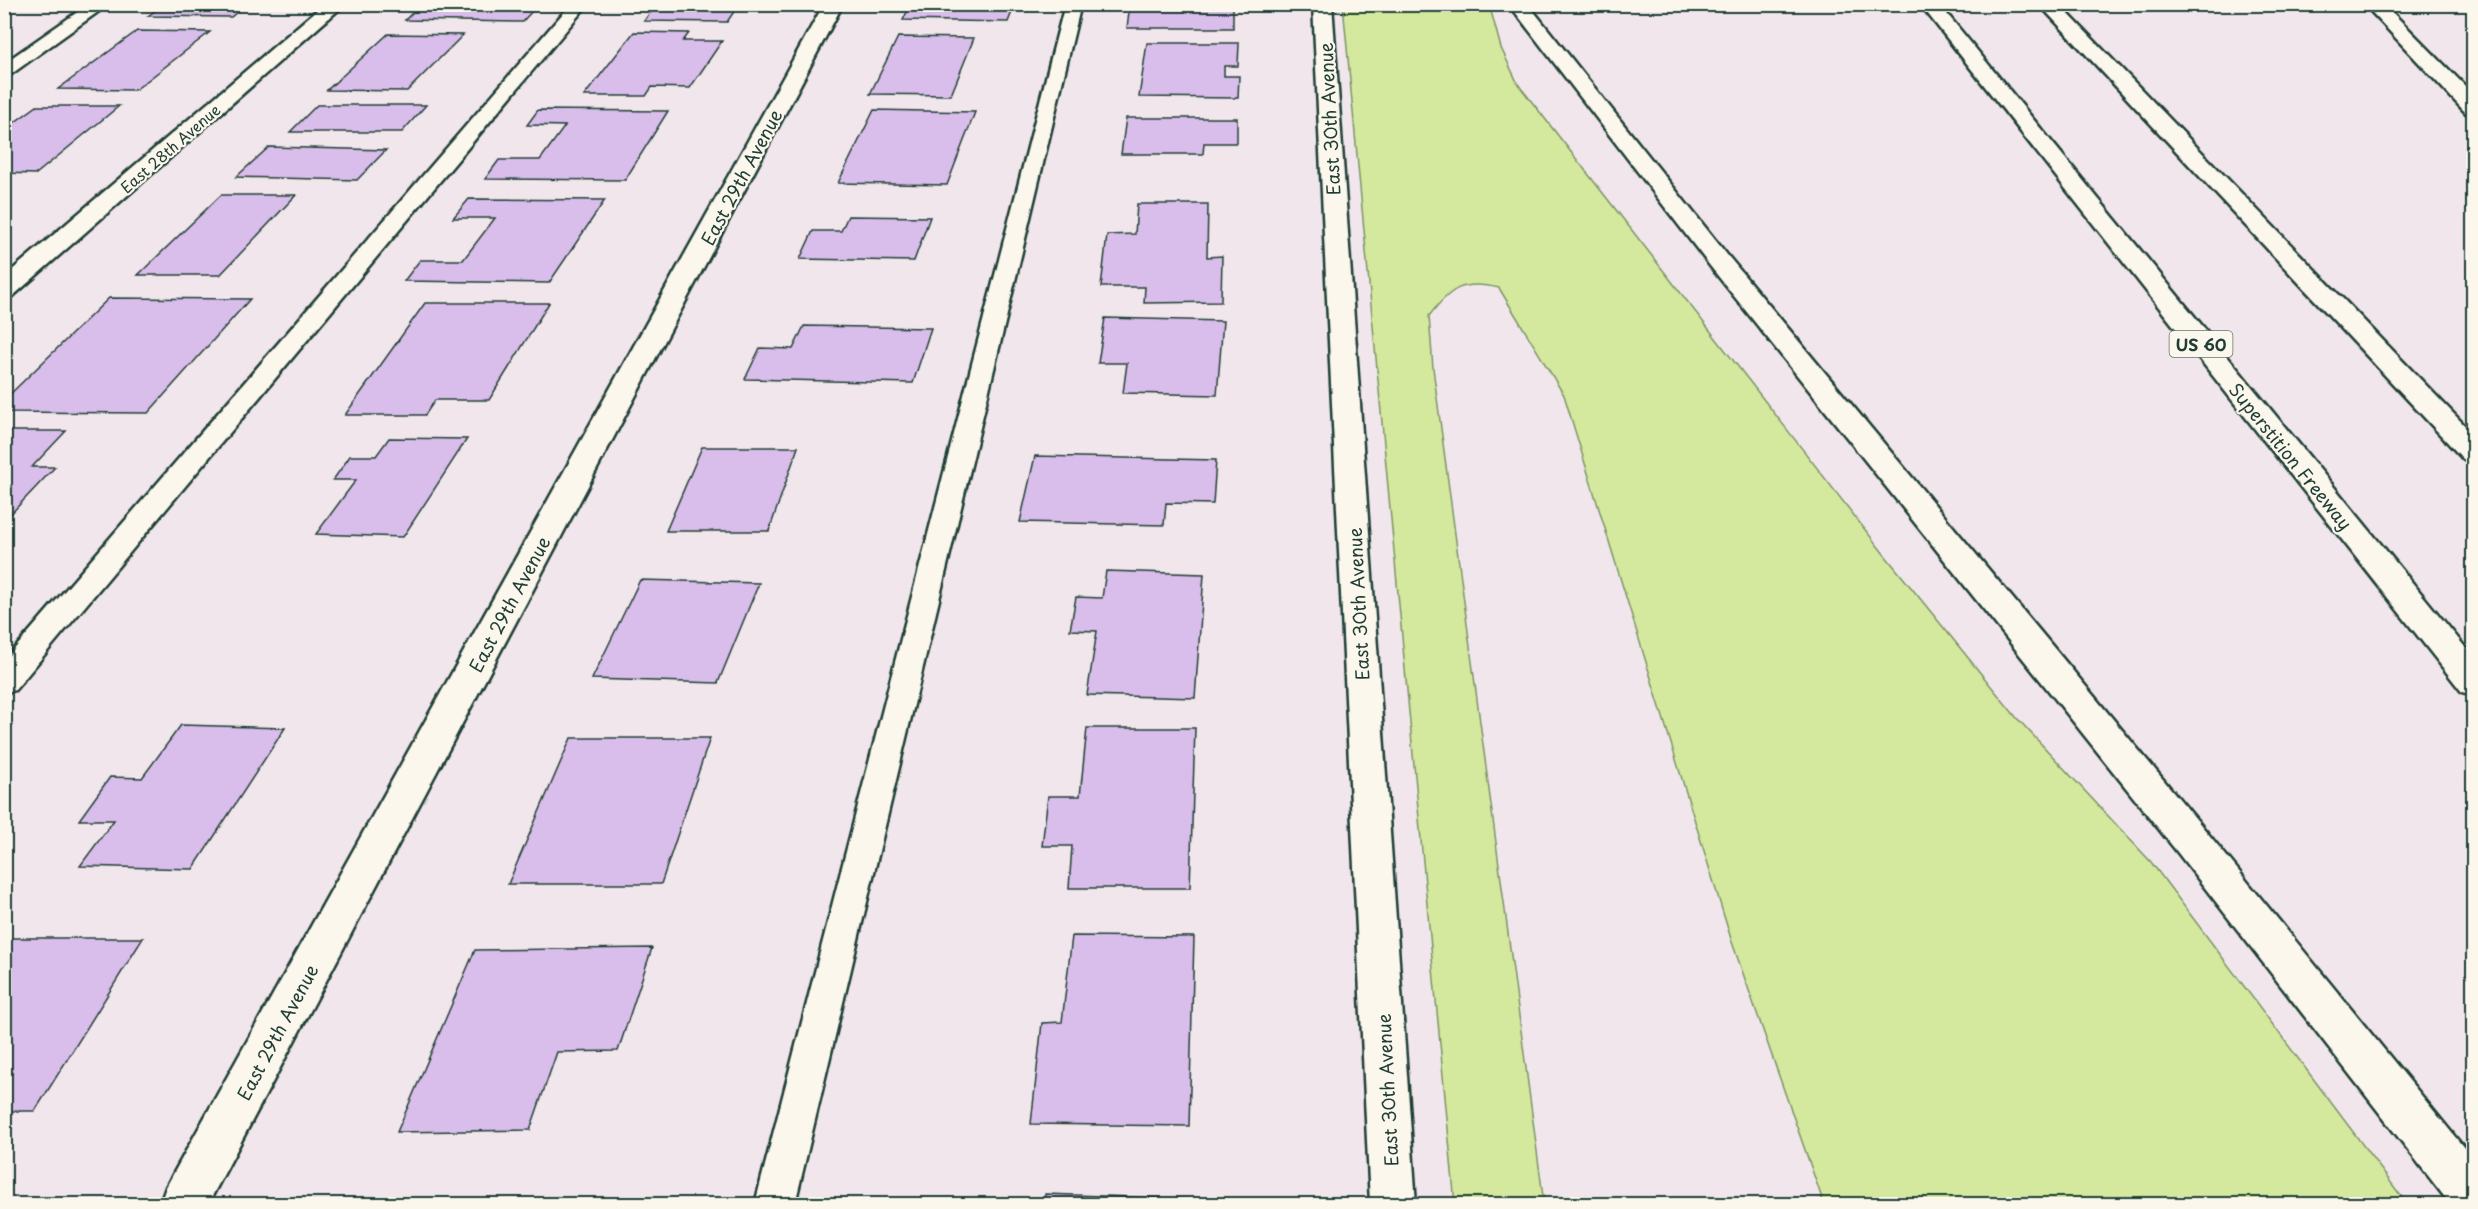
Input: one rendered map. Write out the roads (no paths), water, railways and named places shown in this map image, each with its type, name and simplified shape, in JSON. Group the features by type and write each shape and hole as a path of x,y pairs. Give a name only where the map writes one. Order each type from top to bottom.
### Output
{"main road":[{"name":"East 28th Avenue","path":"4,291 336,4"},
{"name":"East 29th Avenue","path":"183,1204 834,4"},
{"name":"East 30th Avenue","path":"1322,4 1394,1204"},
{"path":"1518,4 1719,261 2192,842 2474,1198"},
{"name":"Superstition Freeway","path":"1929,4 2474,684"},
{"path":"2048,4 2474,453"},
{"path":"2373,4 2474,108"}],"lane":[{"path":"4,71 101,4"},
{"path":"4,682 580,4"},
{"path":"775,1204 1073,4"}]}
